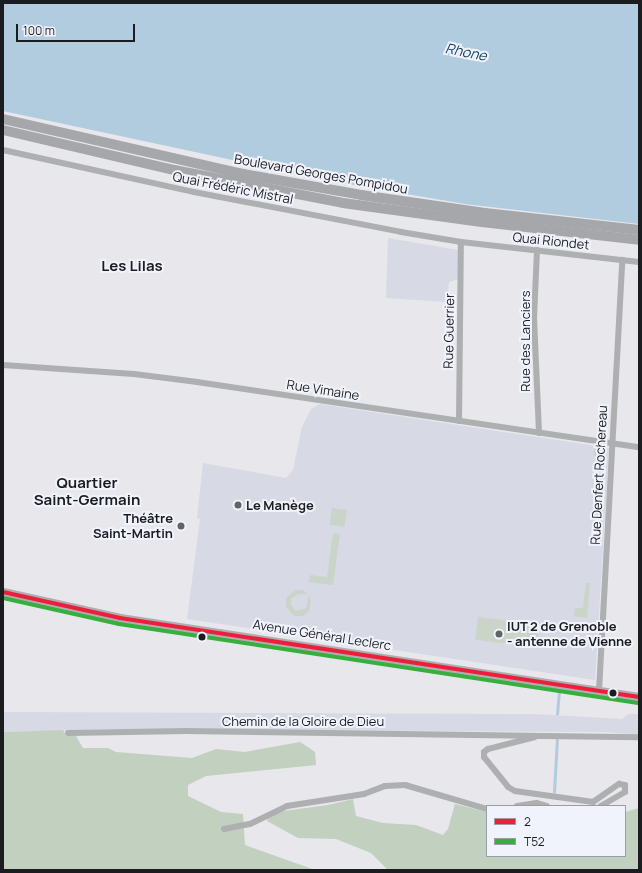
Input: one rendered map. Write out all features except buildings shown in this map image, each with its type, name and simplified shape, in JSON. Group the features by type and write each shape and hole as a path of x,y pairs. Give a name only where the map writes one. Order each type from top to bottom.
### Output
{"main road":[{"name":"Boulevard Georges Pompidou","path":"3,119 238,173 353,194 485,213 639,230"},
{"name":"Boulevard Georges Pompidou","path":"3,130 174,170 342,202 482,222 639,240"},
{"name":"Avenue Général Leclerc","path":"3,592 120,618 639,697"}],"street":[{"name":"Quai Frédéric Mistral","path":"3,150 194,192 461,242"},
{"name":"Quai Riondet","path":"461,242 639,262"},
{"name":"Rue Guerrier","path":"458,421 461,242"},
{"name":"Rue des Lanciers","path":"537,250 534,333 539,433"},
{"name":"Rue Denfert Rochereau","path":"599,691 622,260"},
{"name":"Rue Vimaine","path":"3,365 147,376 639,447"},
{"name":"Chemin de la Gloire de Dieu","path":"68,733 186,731 639,738"},
{"name":"Chemin de la Gloire de Dieu","path":"537,736 486,750 484,757 508,787 515,791 593,802 619,784 625,785 624,792 603,805"},
{"path":"224,830 250,824 287,806 311,804 391,786 405,785 486,809"},
{"path":"524,805 537,803 544,805"}],"shaded area":[{"path":"388,238 458,250 458,279 449,282 447,302 386,298"},
{"path":"320,404 609,448 595,680 187,619 200,519 197,518 203,463 286,478 293,470 302,427 311,409"},
{"path":"594,448 601,448 605,453 602,483 598,482 600,462 594,455"},
{"path":"332,508 347,510 344,527 330,525"},
{"path":"333,533 340,534 333,585 309,582 310,575 327,577"},
{"path":"586,583 590,583 587,618 574,616 575,608 583,608"},
{"path":"295,590 303,590 307,594 298,594 291,599 291,605 296,611 306,608 309,595 311,601 309,611 303,616 294,616 286,607 286,598"},
{"path":"478,617 540,625 537,647 475,640"},
{"path":"3,712 533,714 622,719 628,714 639,714 639,735 607,732 112,729 3,732"}],"green space":[{"path":"63,730 66,736 76,736 83,748 108,748 116,752 192,758 216,749 245,752 300,742 315,752 316,765 206,776 188,785 188,796 221,812 243,814 245,845 315,870 3,870 3,732"},
{"path":"353,799 356,816 383,823 416,825 443,835 448,829 455,804 486,812 486,857 626,857 626,812 639,808 639,870 388,870 371,853 336,839 298,838 267,821 269,813 328,805"}],"water":[{"name":"Rhone","path":"3,3 639,3 639,224 465,204 336,182 3,111"}],"waterway":[{"path":"557,714 559,693"},
{"path":"554,792 557,738"}],"transit line":[{"name":"2","path":"3,592 120,618 639,697"},
{"name":"T52","path":"3,598 119,624 638,703"}],"place":[{"name":"Le Manège","path":"238,505"},
{"name":"Théâtre Saint-Martin","path":"181,526"},
{"name":"IUT 2 de Grenoble - antenne de Vienne","path":"499,634"}],"district":[{"name":"Les Lilas","path":"132,266"},
{"name":"Quartier Saint-Germain","path":"87,490"}]}
